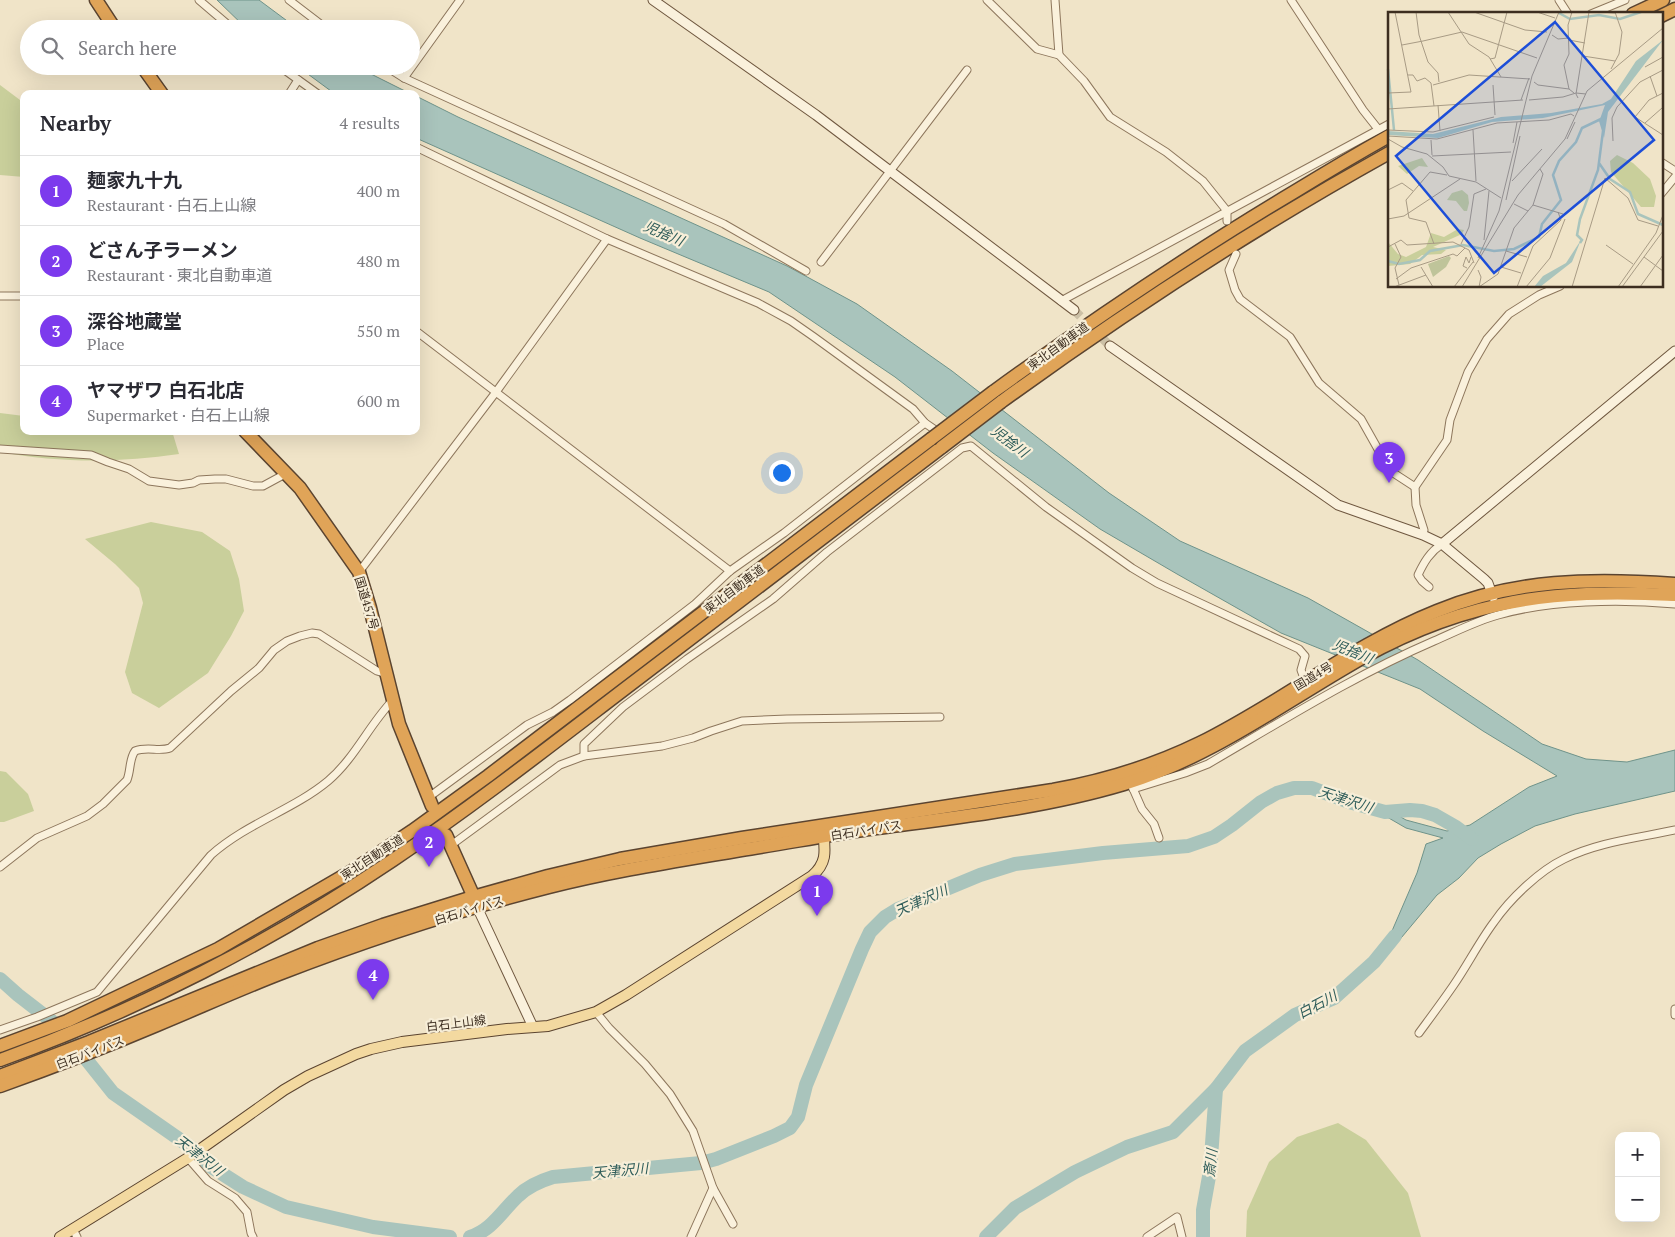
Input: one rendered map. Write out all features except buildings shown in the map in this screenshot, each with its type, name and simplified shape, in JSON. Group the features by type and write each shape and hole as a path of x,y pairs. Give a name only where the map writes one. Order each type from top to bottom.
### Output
{"highway":[{"path":"96,0 109,20"},
{"path":"1637,12 1663,0"},
{"path":"1662,16 1675,9"},
{"path":"148,75 159,90"},
{"name":"東北自動車道","path":"0,1060 56,1039 163,992 226,960 393,860 503,782 942,447 997,397 1113,306 1383,133"},
{"name":"東北自動車道","path":"0,1046 67,1021 218,949 352,871 496,770 931,438 1176,281 1266,225 1388,154"},
{"name":"国道457号","path":"249,435 300,488 358,572 370,608 400,724 430,802"},
{"name":"国道4号","path":"960,811 1060,799 1130,781 1165,769 1204,751 1252,725 1323,676 1392,637 1428,627 1519,587 1574,581 1615,580 1675,584"},
{"name":"国道4号","path":"1493,600 1636,593 1675,595"},
{"name":"国道4号","path":"1130,781 1172,756 1236,724 1305,680 1323,676"},
{"name":"白石バイパス","path":"0,1086 92,1046 475,902 823,831 960,811"},
{"path":"448,840 475,902"},
{"name":"白石バイパス","path":"0,1076 71,1055"}],"main road":[{"name":"白石上山線","path":"60,1237 75,1233 190,1157 284,1090 308,1076 356,1054 402,1042 548,1026 596,1012 626,995 812,876 823,864 825,856 823,831"}],"street":[{"path":"199,0 222,20"},
{"path":"289,0 315,20"},
{"path":"420,56 460,0"},
{"path":"653,0 816,115 1074,310"},
{"path":"988,0 1037,49 1059,55 1084,81 1110,117 1166,152 1203,181 1228,211 1227,221"},
{"path":"1055,0 1059,55"},
{"path":"1061,301 1228,211 1383,133 1363,110 1292,0"},
{"path":"1559,0 1567,12"},
{"path":"1596,12 1625,0"},
{"path":"821,262 967,70"},
{"path":"291,75 312,90"},
{"path":"399,75 724,224 806,271"},
{"path":"291,90 298,80"},
{"path":"420,149 607,240 758,303 791,321 913,409 925,423 962,448"},
{"path":"1662,163 1675,171"},
{"path":"1662,193 1674,181"},
{"path":"358,572 496,392 607,240"},
{"path":"1236,254 1229,270 1240,300 1290,337 1319,383 1361,419 1388,467 1415,487"},
{"path":"1423,535 1424,530 1416,505 1415,487 1446,440 1450,420 1468,372 1486,339 1509,314 1556,288"},
{"path":"0,296 20,296"},
{"path":"420,334 730,571"},
{"path":"1110,346 1338,505 1423,535 1442,544 1484,578 1488,583 1493,600"},
{"path":"1430,587 1418,575 1432,551 1675,351"},
{"path":"430,802 527,725 553,712 570,700 695,604 730,571 784,533 925,423"},
{"path":"584,756 584,744 624,707 687,659 773,599 827,552 962,448 971,446 1046,507 1140,573 1299,649 1305,656 1301,670 1305,680"},
{"path":"0,449 91,455 129,469 149,481 179,485 199,480 226,479 253,486 263,486 287,473"},
{"path":"1159,838 1154,824 1142,809 1130,781 1185,774 1208,764 1359,677 1408,652 1497,615 1563,604 1595,602 1675,604"},
{"path":"0,867 37,838 83,819 98,808 127,780 132,756 136,750 170,748 231,691 259,668 274,650 287,641 312,633 318,634 377,671 387,674"},
{"path":"0,1030 58,1009 96,992 211,855 226,841 327,781 346,764 382,712 393,700"},
{"path":"448,840 560,765 584,756 662,746 693,738 742,721 940,717"},
{"path":"1419,1032 1452,987 1494,921 1528,884 1548,867 1566,858 1615,842 1675,830"},
{"path":"475,902 533,1028"},
{"path":"1675,1009 1675,1015"},
{"path":"596,1012 608,1028 645,1064 670,1094 693,1131 713,1188 733,1224"},
{"path":"190,1157 208,1181 235,1198 247,1212 253,1237"},
{"path":"691,1237 713,1188"},
{"path":"1147,1237 1177,1217 1182,1237"}],"green space":[{"path":"0,85 20,100 20,177 0,175"},
{"path":"0,413 20,416 20,435 173,435 179,454 134,459 67,460 0,452"},
{"path":"151,522 202,532 230,551 239,579 244,611 208,673 159,708 132,693 125,672 143,603 139,588 115,564 85,539"},
{"path":"0,771 6,772 28,794 34,811 0,822"},
{"path":"1338,1123 1366,1140 1408,1193 1421,1237 1246,1237 1247,1211 1269,1162 1297,1137"}],"water":[{"path":"217,0 259,0 286,20 238,20"},
{"path":"309,75 373,75 403,90 330,90"},
{"name":"児捨川","path":"420,98 787,266 857,304 952,371 1109,493 1180,541 1308,598 1418,660 1542,744 1586,759 1627,762 1675,750 1675,791 1575,814 1535,826 1501,844 1478,858 1459,878 1437,895 1376,968 1417,873 1426,844 1443,838 1406,828 1387,817 1368,811 1378,804 1406,820 1447,831 1470,825 1529,787 1557,776 1483,731 1420,689 1281,633 1100,529 993,453 895,377 769,292 640,238 420,140"}],"waterway":[{"name":"天津沢川","path":"470,1237 491,1225 526,1189 553,1177 701,1163 716,1159 790,1128 798,1117 806,1085 870,932 885,917 898,909 980,875 1015,864 1103,853 1188,846 1214,837 1261,802 1277,793 1294,788 1312,788 1349,802 1385,812 1422,811 1435,815 1472,839"},
{"name":"白石川","path":"986,1237 1015,1208 1075,1172 1127,1147 1173,1132 1216,1089 1245,1051 1295,1015 1334,998 1374,962 1395,936"},
{"name":"天津沢川","path":"0,979 62,1029 113,1093 192,1148 210,1166 243,1187 286,1207 373,1227 450,1237"},
{"name":"斎川","path":"1203,1237 1203,1210 1210,1171 1216,1089"}],"tunnel":[{"path":"1074,310 1110,346"}],"place":[{"name":"深谷地蔵堂","path":"1389,483"},
{"name":"どさん子ラーメン","path":"429,867"},
{"name":"麺家九十九","path":"817,916"},
{"name":"ヤマザワ 白石北店","path":"373,1000"}]}
